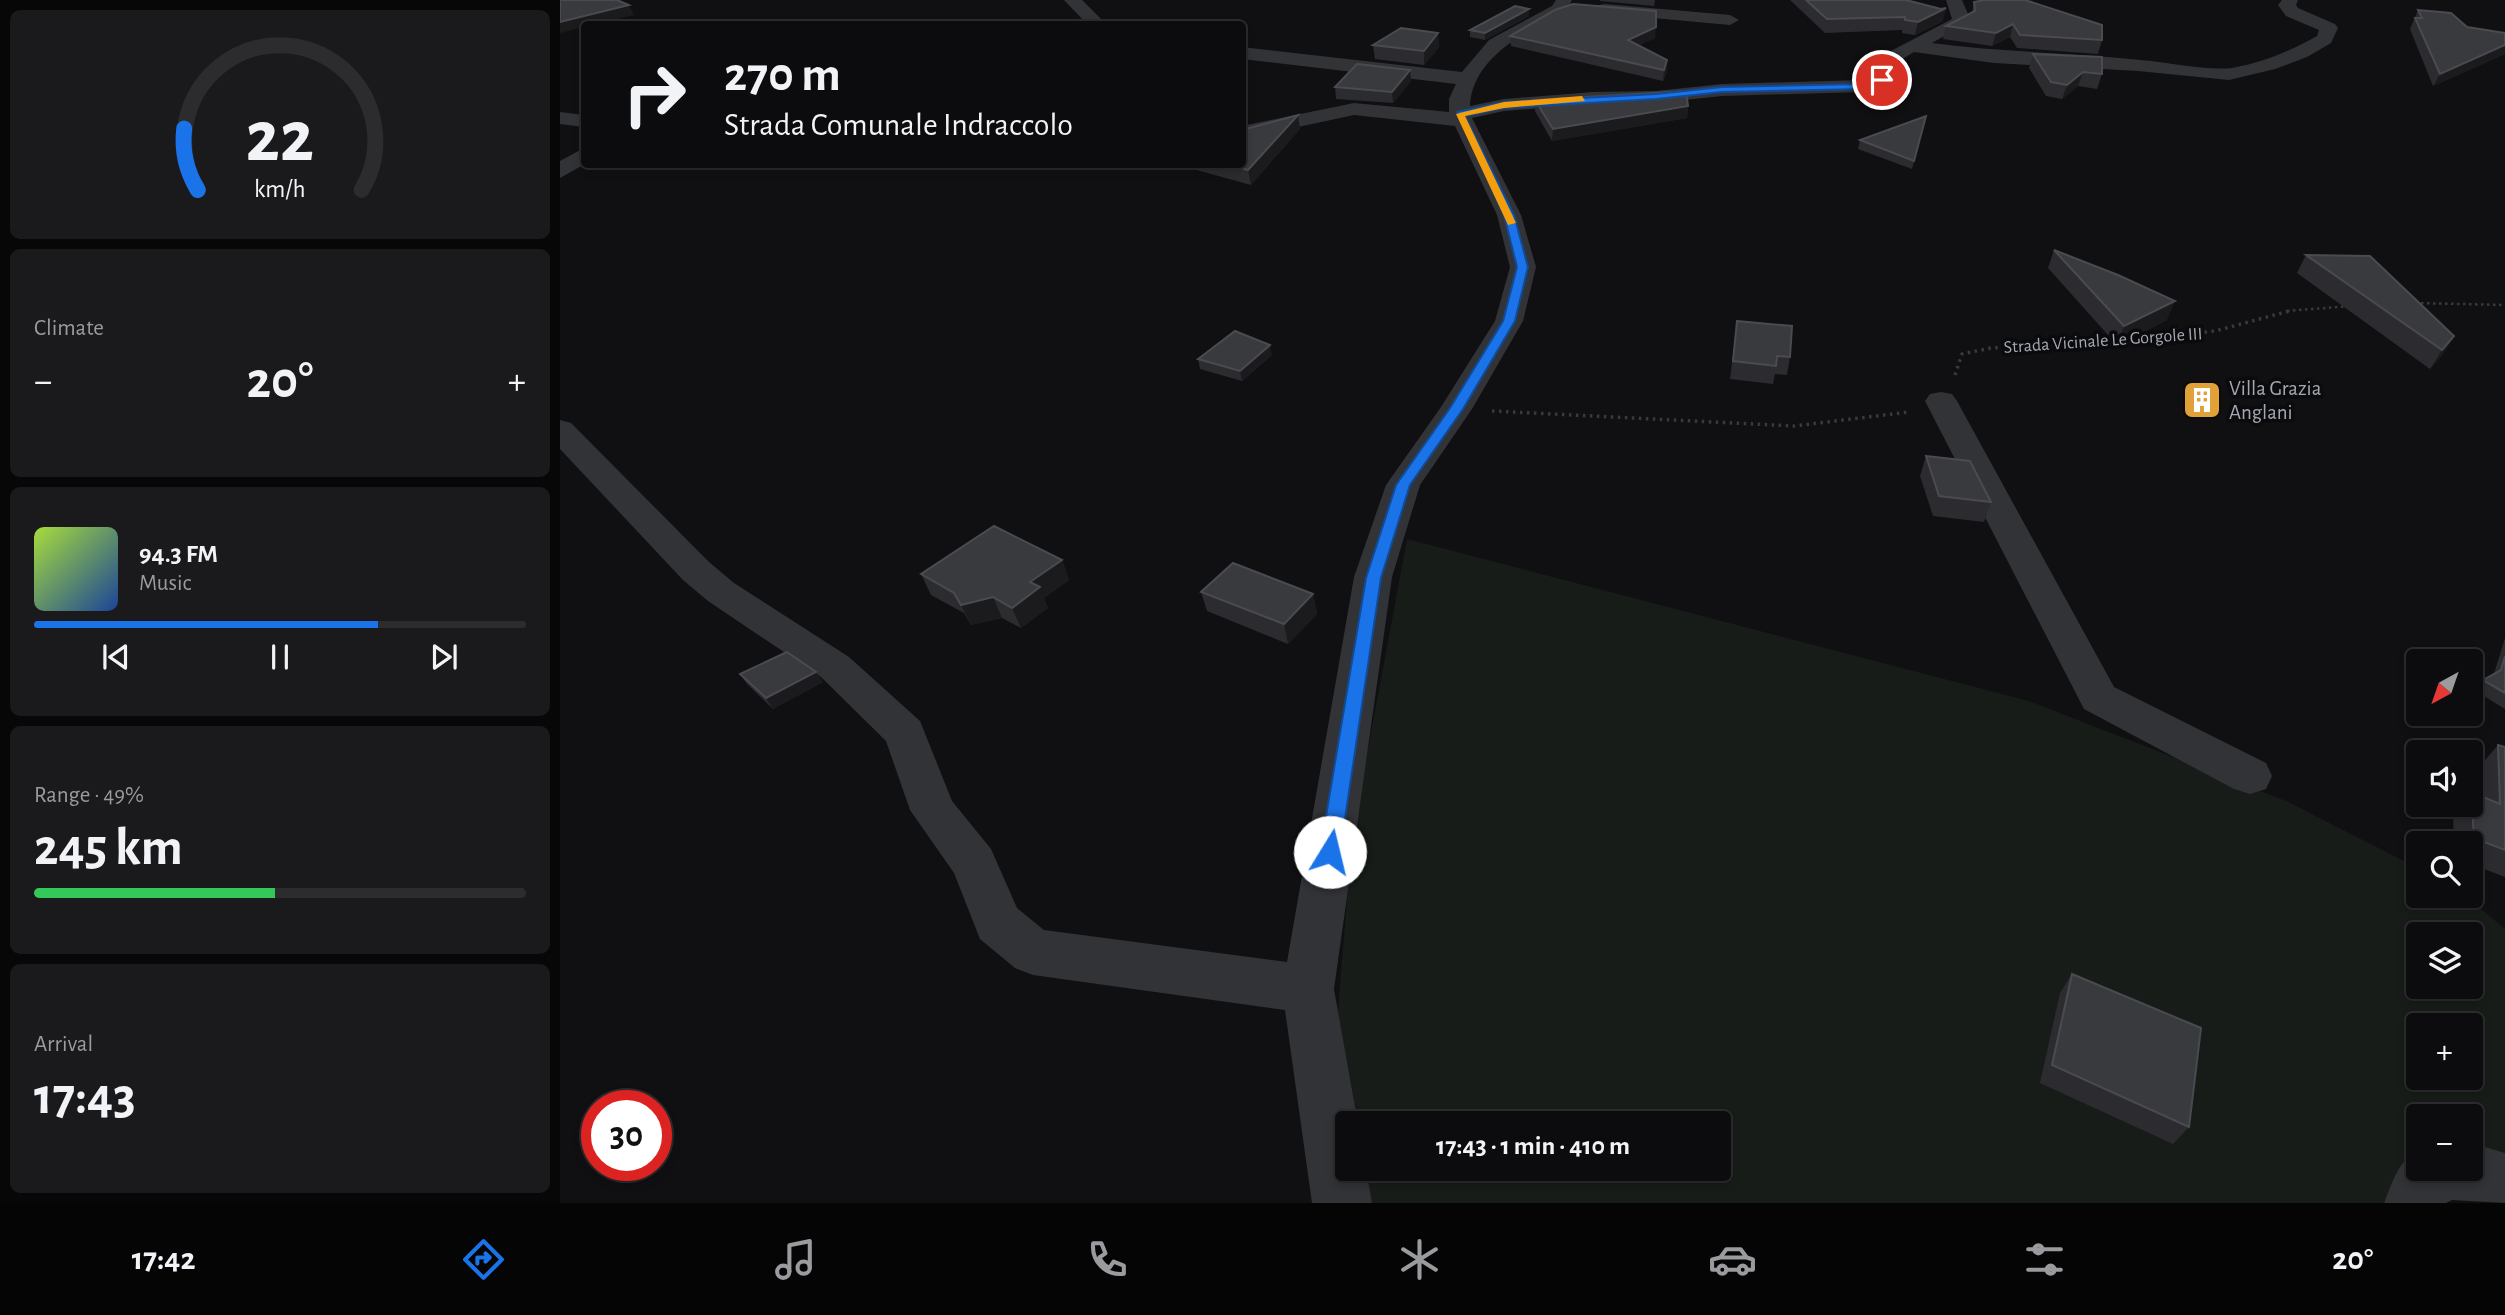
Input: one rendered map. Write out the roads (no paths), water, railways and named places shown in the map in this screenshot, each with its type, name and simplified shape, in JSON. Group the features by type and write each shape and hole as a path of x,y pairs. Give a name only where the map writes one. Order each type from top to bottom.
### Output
{"street":[{"path":"1072,0 1094,21"},
{"path":"1246,132 1354,109 1504,105 1593,98 1656,97 1722,90 1863,86 1882,80 1875,67 1962,21 1954,0"},
{"path":"1911,46 1994,57 2138,65 2230,74 2268,65 2325,40 2329,28 2292,12 2287,5 2290,0"},
{"path":"1342,1203 1308,989 1373,578 1403,485 1457,409 1509,321 1523,267 1509,215 1464,104 1476,61 1502,37 1572,5 1730,20"},
{"path":"1246,55 1464,104"},
{"path":"560,118 581,121"},
{"path":"560,172 581,157"},
{"path":"1941,401 2099,698 2250,776"},
{"path":"560,430 696,571 721,592 835,667 905,733 933,810 974,863 998,923 1033,952 1308,989"},
{"path":"2414,1203 2426,1181 2446,1170 2475,1172 2505,1183"}],"place":[{"name":"Villa Grazia Anglani","path":"2202,400"}]}
